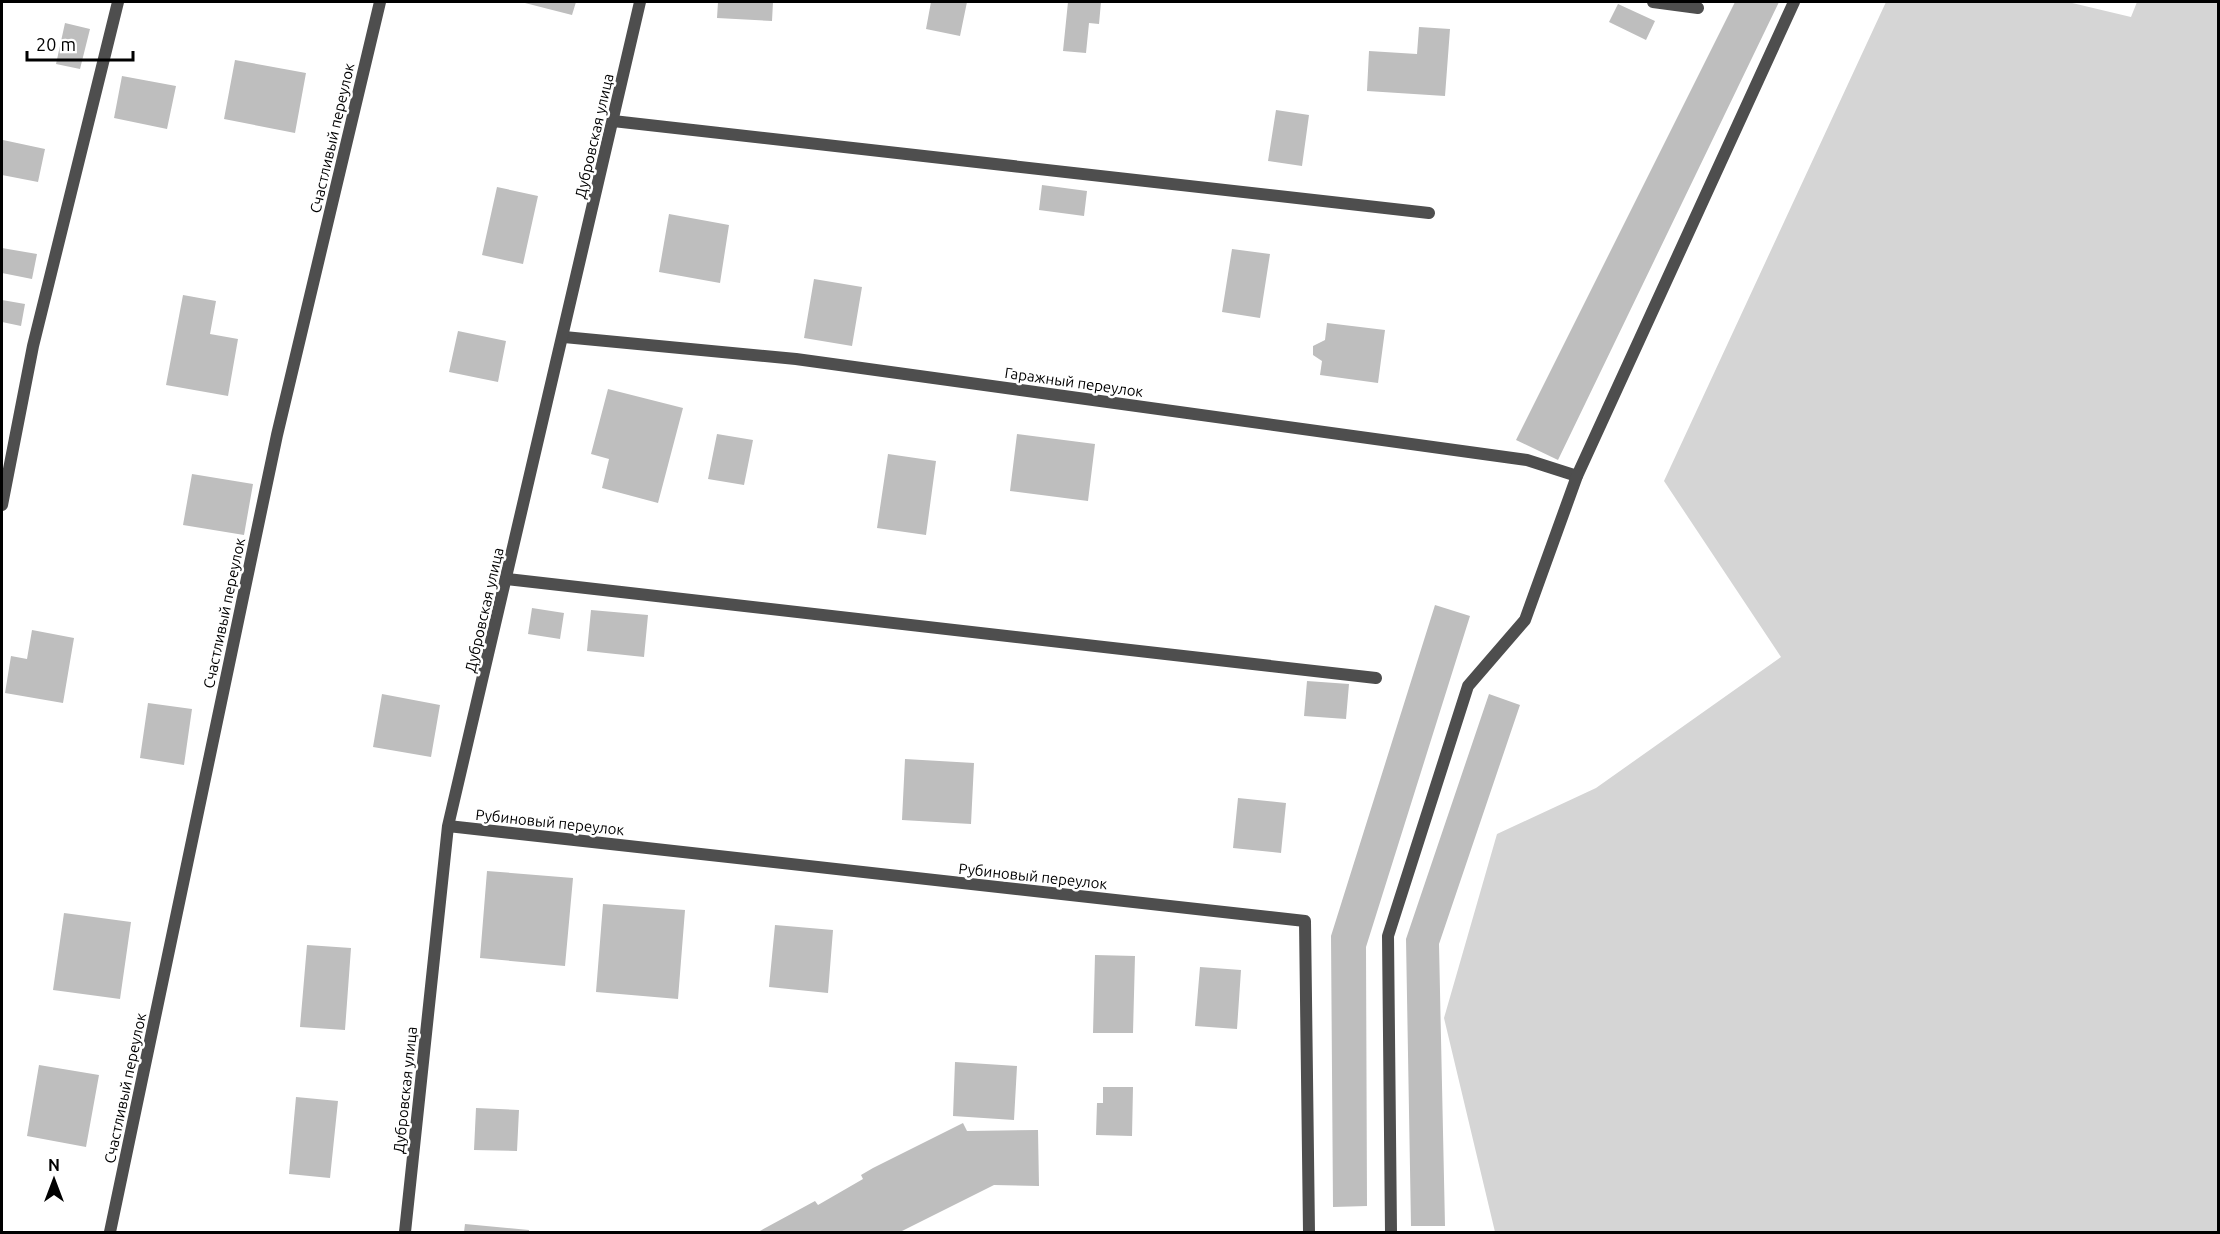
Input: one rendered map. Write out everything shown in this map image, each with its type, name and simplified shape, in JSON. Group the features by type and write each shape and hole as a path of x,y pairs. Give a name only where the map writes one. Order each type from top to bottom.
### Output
{"street":[{"path":"2,505 33,346 118,2"},
{"name":"Счастливый переулок","path":"110,1233 277,435 380,2"},
{"name":"Дубровская улица","path":"405,1233 448,826 564,337 640,2"},
{"path":"1653,2 1698,8"},
{"path":"1391,1233 1388,936 1468,686 1525,620 1577,476 1794,2"},
{"path":"613,121 1429,213"},
{"name":"Гаражный переулок","path":"564,337 855,367 1527,460 1577,476"},
{"path":"507,579 1376,678"},
{"name":"Рубиновый переулок","path":"448,826 1305,921 1309,1233"}],"shaded area":[{"path":"1886,2 2068,2 2131,17 2137,2 2218,2 2218,1232 1495,1232 1444,1018 1497,834 1596,788 1781,657 1664,481"}],"building":[{"path":"521,2 576,2 572,15"},
{"path":"718,2 773,2 772,21 717,18"},
{"path":"931,2 967,2 960,36 926,29"},
{"path":"1068,2 1101,2 1099,24 1089,23 1086,53 1063,51"},
{"path":"1735,2 1779,2 1558,460 1516,440"},
{"path":"1618,4 1655,21 1646,40 1609,22"},
{"path":"65,23 90,29 80,69 56,64"},
{"path":"1419,27 1450,29 1445,96 1367,91 1369,51 1417,54"},
{"path":"235,60 306,73 295,133 224,119"},
{"path":"122,76 176,86 167,129 114,118"},
{"path":"1276,110 1309,115 1302,166 1268,161"},
{"path":"3,140 45,149 38,182 2,175"},
{"path":"1042,185 1087,191 1084,216 1039,210"},
{"path":"497,187 538,196 523,264 482,255"},
{"path":"669,214 729,225 720,283 659,272"},
{"path":"2,248 37,254 32,279 2,273"},
{"path":"1232,249 1270,254 1260,318 1222,312"},
{"path":"814,279 862,287 852,346 804,338"},
{"path":"183,295 216,301 210,334 238,339 228,396 166,385"},
{"path":"2,300 25,304 21,326 2,322"},
{"path":"1327,323 1385,330 1378,383 1320,375 1322,361 1313,355 1313,346 1325,340"},
{"path":"458,331 506,341 498,382 449,372"},
{"path":"608,389 683,408 658,503 602,488 609,459 591,454"},
{"path":"717,434 753,440 744,485 708,479"},
{"path":"1017,434 1095,444 1088,501 1010,491"},
{"path":"888,454 936,461 926,535 877,528"},
{"path":"192,474 253,484 244,535 183,525"},
{"path":"1435,605 1470,616 1366,947 1367,1206 1333,1207 1331,936"},
{"path":"532,608 564,613 560,639 528,634"},
{"path":"591,610 648,615 644,657 587,651"},
{"path":"32,630 74,638 63,703 5,693 11,656 27,659"},
{"path":"1307,681 1349,684 1346,719 1304,716"},
{"path":"382,694 440,705 431,757 373,747"},
{"path":"1489,694 1520,705 1439,944 1445,1226 1411,1226 1406,939"},
{"path":"148,703 192,709 184,765 140,758"},
{"path":"905,759 974,763 971,824 902,820"},
{"path":"1238,798 1286,803 1281,853 1233,848"},
{"path":"487,871 573,878 565,966 480,958"},
{"path":"603,904 685,910 678,999 596,992"},
{"path":"64,913 131,922 120,999 53,990"},
{"path":"775,925 833,930 828,993 769,987"},
{"path":"307,945 351,948 345,1030 300,1027"},
{"path":"1095,955 1135,956 1133,1033 1093,1033"},
{"path":"1200,967 1241,970 1237,1029 1195,1026"},
{"path":"955,1062 1017,1066 1014,1120 953,1116"},
{"path":"39,1065 99,1075 86,1147 27,1136"},
{"path":"1103,1087 1133,1087 1132,1136 1096,1135 1097,1103 1103,1103"},
{"path":"296,1097 338,1101 330,1178 289,1174"},
{"path":"476,1108 519,1110 517,1151 474,1150"},
{"path":"963,1123 967,1131 1038,1130 1039,1186 994,1185 900,1232 758,1232 815,1201 818,1205 863,1179 861,1175 873,1168"},
{"path":"465,1224 529,1230 529,1232 464,1232"}]}
